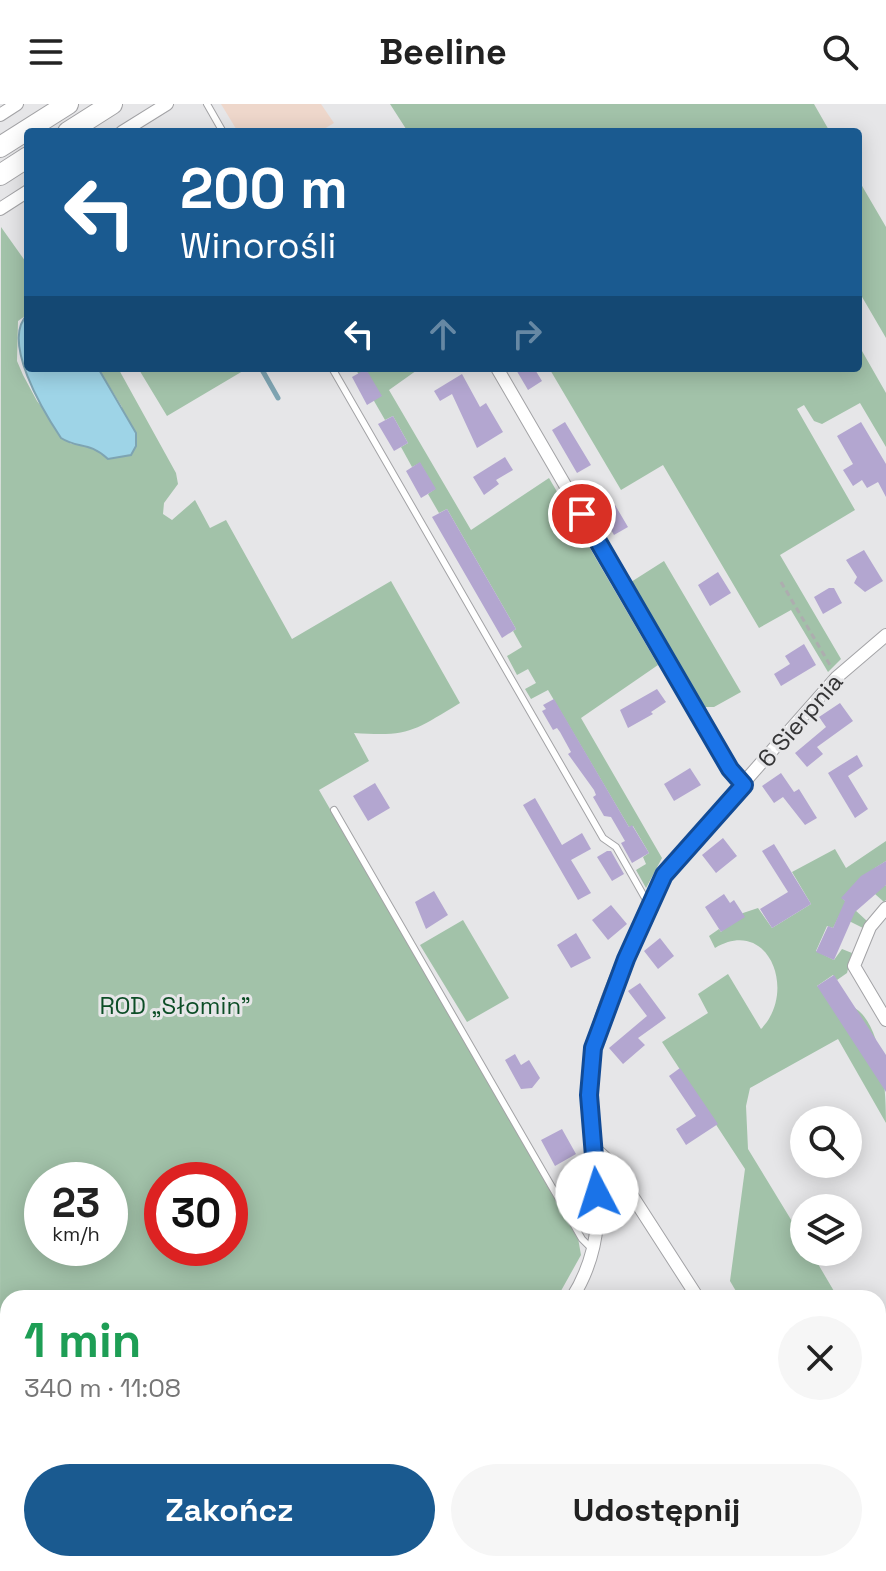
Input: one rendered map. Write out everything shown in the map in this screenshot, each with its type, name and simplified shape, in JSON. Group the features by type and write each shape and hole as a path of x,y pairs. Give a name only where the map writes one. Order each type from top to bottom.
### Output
{"main road":[{"path":"30,128 68,104"},
{"path":"74,128 112,104"},
{"path":"0,147 24,132"},
{"path":"0,175 24,160"}],"street":[{"path":"0,115 17,104"},
{"path":"128,128 167,104"},
{"path":"0,209 24,194"},
{"path":"499,372 648,631 730,769 744,785"},
{"name":"6 Sierpnia","path":"577,1290 588,1272 599,1222 589,1095 593,1048 649,905 670,866 837,677 886,635"},
{"path":"886,908 870,927 854,966 886,1020"},
{"path":"594,1148 611,1163 693,1290"}],"lane":[{"path":"207,104 221,128"},
{"path":"334,372 603,838 616,847 649,905"},
{"path":"334,810 582,1239 595,1250"}],"path":[{"path":"781,582 837,677"}],"shaded area":[{"path":"221,104 321,104 334,123 326,128 236,128"}],"green space":[{"path":"390,104 814,104 828,128 405,128"},
{"path":"862,186 886,227 886,338 862,297"},
{"name":"ROD „Słomin”","path":"1,227 24,259 24,317 18,321 17,361 37,401 71,444 93,445 108,459 122,407 100,372 120,372 176,473 178,484 164,503 163,514 172,520 195,500 210,528 226,520 292,639 391,581 460,703 400,733 354,733 369,761 319,790 578,1238 581,1255 561,1290 0,1290"},
{"path":"862,351 886,393 886,447 860,403 822,424 814,421 804,405 797,409 855,510 780,555 841,659 828,672 791,610 759,628 663,465 621,490 551,372 862,372"},
{"path":"140,372 241,372 167,416"},
{"path":"357,372 414,372 389,390 471,530 549,478 658,665 581,718 662,858 646,888 636,870 646,864 643,857 649,853 633,826 629,827 548,690 531,699 525,689 536,683 528,669 517,675 507,656 522,647 513,631 516,629 447,509 439,513 428,494 435,489 420,463 412,467 401,447 408,443 393,416 385,420"},
{"path":"664,561 741,692 714,707 705,707 631,582"},
{"path":"886,841 886,861 875,868 886,886 886,900 884,902 875,894 842,898 867,921 863,928 839,916 833,928 827,926 816,951 834,960 842,949 852,953 847,973 837,980 833,975 817,986 859,1011 867,1021 878,1047 884,1079 886,1123 838,1039 750,1088 746,1106 748,1149 790,1218 790,1266 819,1266 833,1290 735,1290 730,1281 745,1169 662,1042 708,1013 698,994 728,974 761,1029 772,1013 777,996 777,978 772,962 763,950 750,942 734,941 715,948 709,936 719,929 721,932 743,913 758,908 772,928 811,904 792,872 835,849 846,868"},
{"path":"463,920 509,998 467,1022 420,945"}],"water":[{"path":"24,321 24,367 19,341"},
{"path":"26,372 100,372 136,433 136,446 131,455 108,459 89,447 61,438"}],"building":[{"path":"368,372 382,396 367,405 352,377"},
{"path":"517,372 536,372 542,381 528,390"},
{"path":"462,374 480,407 486,403 503,432 477,448 452,394 440,401 434,391"},
{"path":"393,416 408,443 394,451 378,424"},
{"path":"565,422 591,465 577,473 552,430"},
{"path":"861,422 886,464 886,497 878,482 867,488 862,480 853,486 843,470 853,464 837,436"},
{"path":"505,457 513,470 496,480 499,484 484,495 473,477"},
{"path":"420,462 436,489 421,498 406,471"},
{"path":"615,505 628,527 614,535 601,513"},
{"path":"447,509 516,629 502,638 432,517"},
{"path":"864,550 883,581 865,592 854,583 857,577 846,560"},
{"path":"718,572 731,593 710,606 698,585"},
{"path":"834,588 842,603 823,614 814,597"},
{"path":"804,644 816,665 781,686 774,674 790,664 785,656"},
{"path":"657,689 666,702 651,712 653,714 628,728 620,710"},
{"path":"554,699 629,827 632,825 649,853 632,863 621,843 625,841 611,817 604,816 593,797 596,795 594,790 568,754 571,752 560,732 557,728 553,730 542,711 546,709 543,705"},
{"path":"840,703 853,721 817,747 823,754 807,767 795,753 826,727 819,717"},
{"path":"857,755 863,766 848,776 868,809 855,818 828,773"},
{"path":"690,768 701,785 674,801 664,784"},
{"path":"781,773 794,792 799,789 817,818 805,825 783,797 774,803 762,786"},
{"path":"375,783 390,808 368,821 353,796"},
{"path":"535,798 562,845 582,833 591,849 571,860 591,893 578,900 523,805"},
{"path":"723,838 737,856 716,873 702,855"},
{"path":"774,844 811,904 772,928 760,909 788,892 762,851"},
{"path":"611,851 624,874 612,881 597,857"},
{"path":"886,861 886,885 855,912 834,960 816,952 828,926 833,928 845,901 841,898 861,876"},
{"path":"434,891 448,915 426,929 415,902"},
{"path":"724,894 730,903 734,900 745,917 721,932 705,907"},
{"path":"611,905 627,924 608,940 592,920"},
{"path":"576,933 591,958 571,968 557,945"},
{"path":"660,938 674,956 658,969 644,951"},
{"path":"834,975 886,1055 886,1092 817,986"},
{"path":"640,983 666,1018 638,1038 645,1045 623,1064 609,1048 647,1016 628,991"},
{"path":"515,1054 521,1065 529,1060 540,1078 532,1088 521,1089 505,1060"},
{"path":"680,1068 718,1124 686,1145 676,1129 696,1116 669,1076"},
{"path":"562,1129 576,1154 555,1166 541,1140"}],"waterway":[{"path":"263,372 278,398"}],"route":[{"path":"582,514 730,769 744,785 664,875 642,920 593,1048 589,1095 597,1193"}]}
